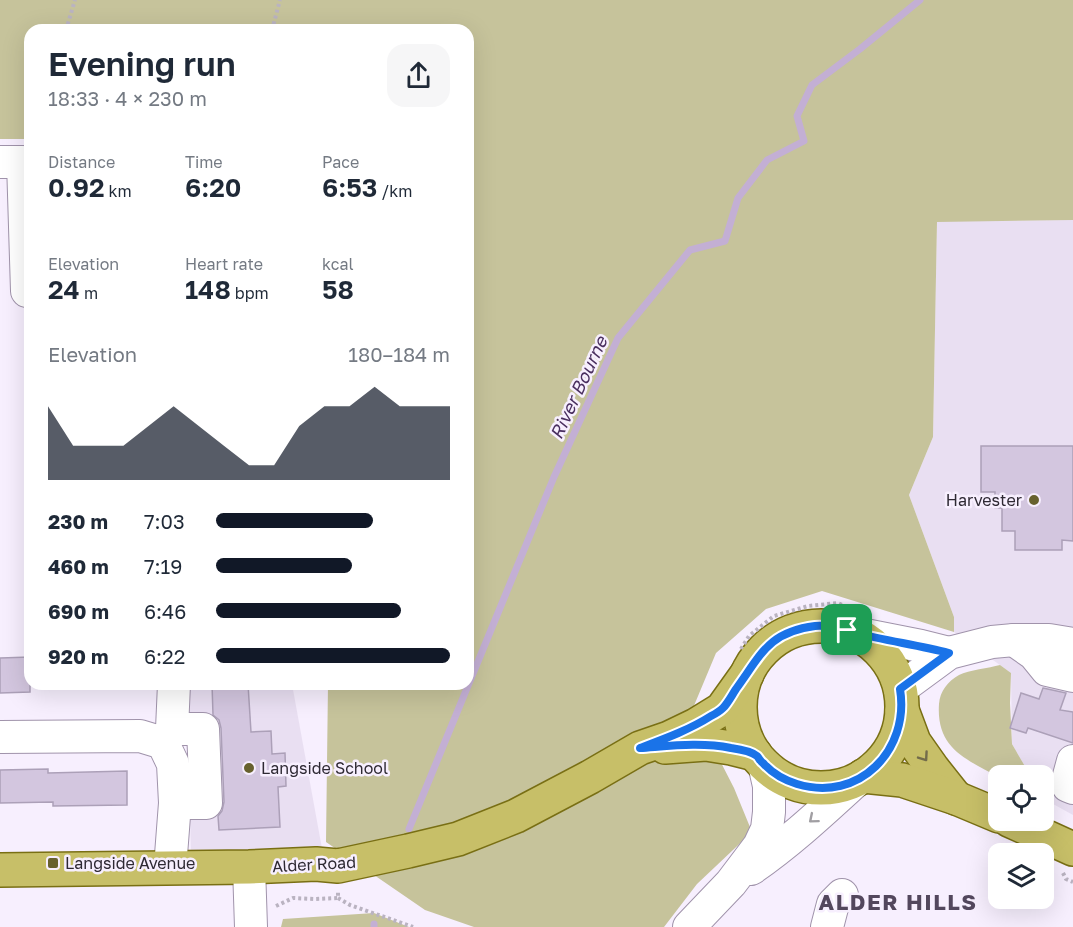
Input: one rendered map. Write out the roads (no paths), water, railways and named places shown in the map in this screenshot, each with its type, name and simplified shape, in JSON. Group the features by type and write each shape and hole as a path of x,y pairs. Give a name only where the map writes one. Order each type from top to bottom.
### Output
{"main road":[{"path":"901,700 897,734 889,751 875,767 860,778 829,788 806,787 786,780 760,759 744,732 741,714 741,697 747,674 765,649 782,635 806,627 821,626 840,628 855,633 873,645 892,668 914,742 956,798"},
{"name":"Alder Road","path":"0,870 316,864 338,866 458,839 516,816 640,748 696,725 722,709 747,674"},
{"name":"Alder Road","path":"640,748 706,744 730,748 760,759"},
{"path":"860,778 903,780 988,811"},
{"path":"1033,831 1073,849"}],"street":[{"path":"12,162 24,265"},
{"path":"855,633 949,653 992,642 1014,640 1049,640 1073,644"},
{"path":"1014,640 1034,654 1047,670 1073,676"},
{"path":"901,700 949,653"},
{"path":"170,868 175,803 173,764 168,736 173,690"},
{"path":"0,737 168,736 202,729 206,802 175,803"},
{"path":"689,927 731,883 759,846 767,829 770,812 769,786 760,759"},
{"path":"1073,761 1067,783 1073,788"},
{"path":"731,883 772,854 860,778"},
{"path":"249,867 251,927"},
{"path":"827,927 833,904 842,895"}],"waterway":[{"name":"River Bourne","path":"474,671 554,477 618,338 690,250 725,241 738,198 767,160 804,141 797,116 812,85 920,0"},
{"name":"River Bourne","path":"409,829 466,690"}],"place":[{"name":"Harvester","path":"1034,500"},
{"name":"Langside School","path":"249,768"},
{"name":"Langside Avenue","path":"53,863"}],"district":[{"name":"ALDER HILLS","path":"898,902"}]}
